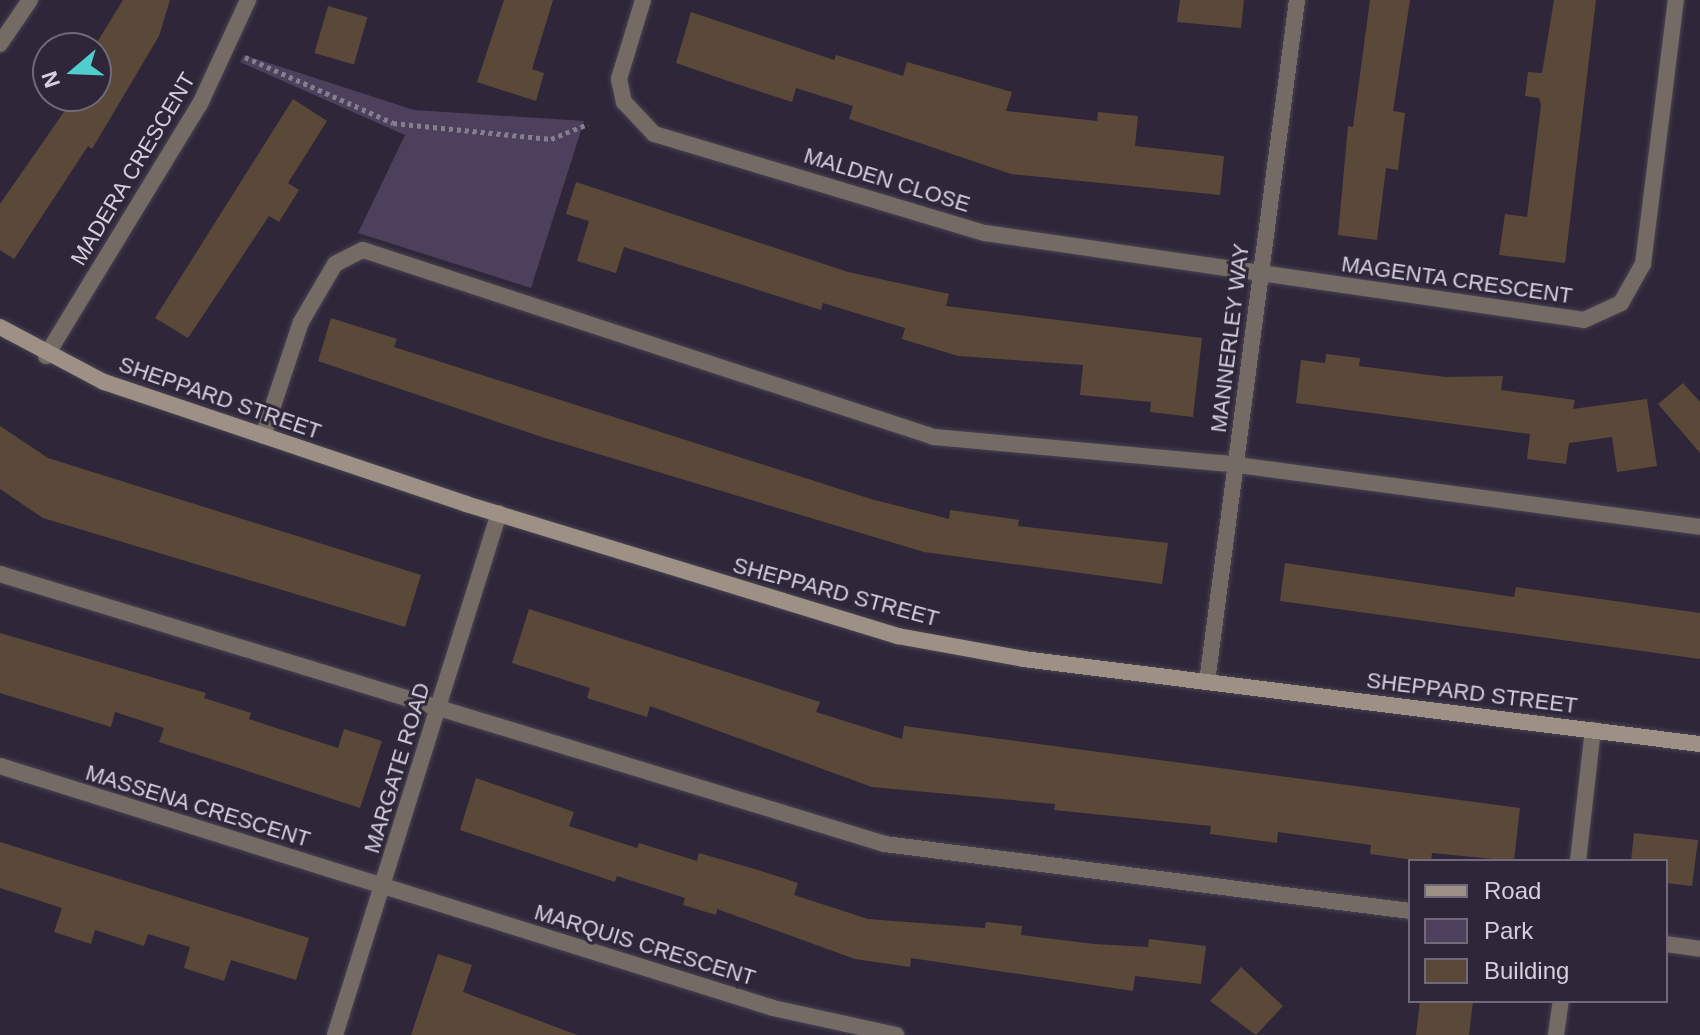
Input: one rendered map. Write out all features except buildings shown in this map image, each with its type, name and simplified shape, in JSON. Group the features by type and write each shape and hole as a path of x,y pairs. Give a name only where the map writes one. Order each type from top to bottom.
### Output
{"street":[{"path":"0,44 30,0"},
{"name":"MADERA CRESCENT","path":"46,356 200,104 248,0"},
{"name":"MALDEN CLOSE","path":"643,0 619,79 624,102 654,134 985,233 1260,275"},
{"name":"MANNERLEY WAY","path":"1207,682 1297,0"},
{"name":"MAGENTA CRESCENT","path":"1260,275 1584,320 1621,303 1643,264 1676,0"},
{"path":"263,436 301,322 335,264 363,250 934,437 1236,465 1700,527"},
{"name":"SHEPPARD STREET","path":"0,327 46,356 263,436 499,513 898,636 1207,682 1700,744"},
{"name":"MARGATE ROAD","path":"335,1035 499,513"},
{"path":"0,574 439,703 885,844 1408,911"},
{"path":"1578,859 1593,730"},
{"name":"MASSENA CRESCENT","path":"0,766 384,886"},
{"name":"MARQUIS CRESCENT","path":"384,886 773,1008 896,1035"},
{"path":"1668,944 1700,949"},
{"path":"1556,1035 1561,1003"}],"path":[{"path":"244,57 393,123 551,139 588,124"}],"green space":[{"path":"244,55 414,110 584,121 531,288 358,233 405,135 240,62"}]}
